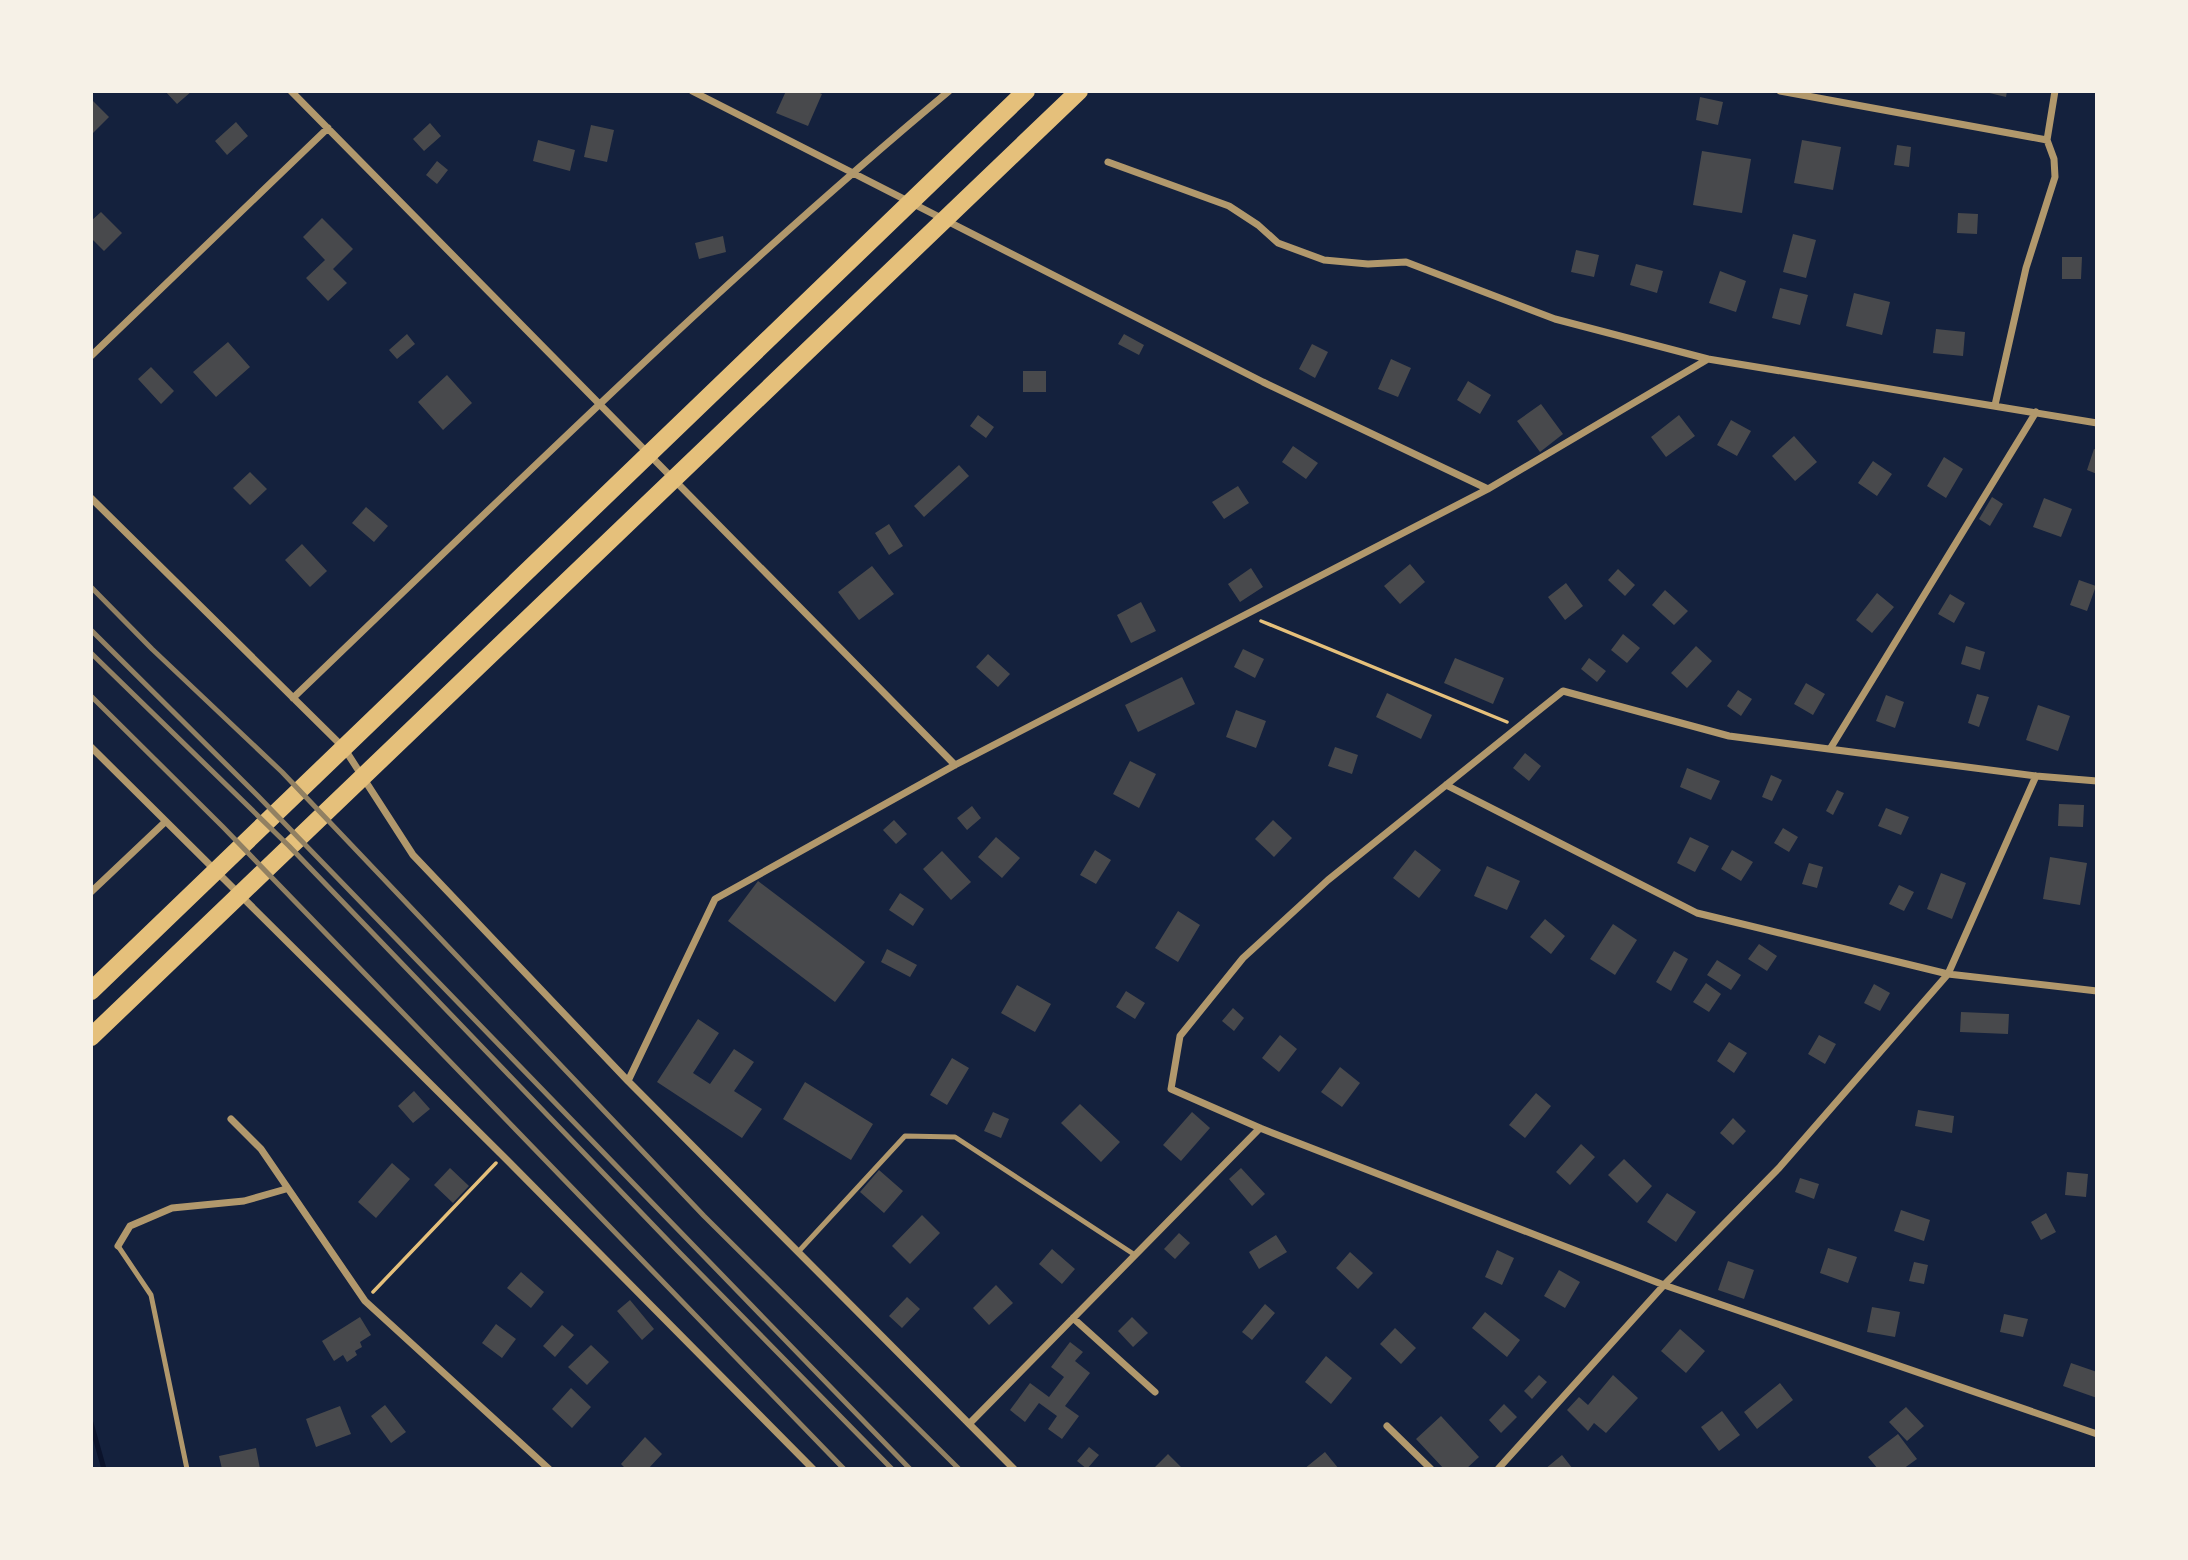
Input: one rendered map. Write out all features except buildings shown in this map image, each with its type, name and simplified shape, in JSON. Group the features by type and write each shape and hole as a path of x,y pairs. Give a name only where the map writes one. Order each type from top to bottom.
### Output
{"main road":[{"path":"91,991 1026,91"},
{"path":"91,1037 1079,91"}],"street":[{"path":"291,91 955,765"},
{"path":"692,91 1263,382 1488,489"},
{"path":"293,698 599,404 852,172 949,91"},
{"path":"1780,91 2047,139"},
{"path":"1995,405 2026,268 2056,177 2054,159 2047,139 2055,91"},
{"path":"91,356 328,128"},
{"path":"1108,162 1229,206 1258,225 1278,243 1324,260 1367,264 1406,262 1555,318 1708,359 2097,423"},
{"path":"628,1081 715,900 955,765 1488,489 1708,359"},
{"path":"1830,749 2036,412"},
{"path":"91,498 344,748 413,855 628,1081 1014,1469"},
{"path":"2097,781 2036,776 1729,736 1563,691 1328,880 1243,958 1180,1036 1171,1089 1260,1128 1664,1285 2097,1434"},
{"path":"91,747 503,1156 813,1469"},
{"path":"1498,1469 1664,1285 1779,1168 1948,974 2036,776"},
{"path":"1446,785 1697,913 1948,974 2097,991"},
{"path":"91,892 165,822"},
{"path":"231,1119 261,1149 365,1301 549,1469"},
{"path":"970,1423 1260,1128"},
{"path":"118,1246 130,1226 172,1208 244,1201 286,1189"},
{"path":"1073,1318 1155,1392"},
{"path":"1387,1426 1431,1469"}],"lane":[{"path":"799,1251 905,1136 955,1137 1135,1255"},
{"path":"118,1246 151,1295 187,1469"}],"path":[{"path":"1246,614 1519,727"},
{"path":"365,1301 503,1156"}],"waterway":[{"path":"91,1423 104,1469"}],"railway":[{"path":"91,587 282,772 704,1216 959,1469"},
{"path":"91,630 258,796 910,1469"},
{"path":"91,653 289,846 678,1251 892,1469"},
{"path":"91,696 223,827 844,1469"}]}
